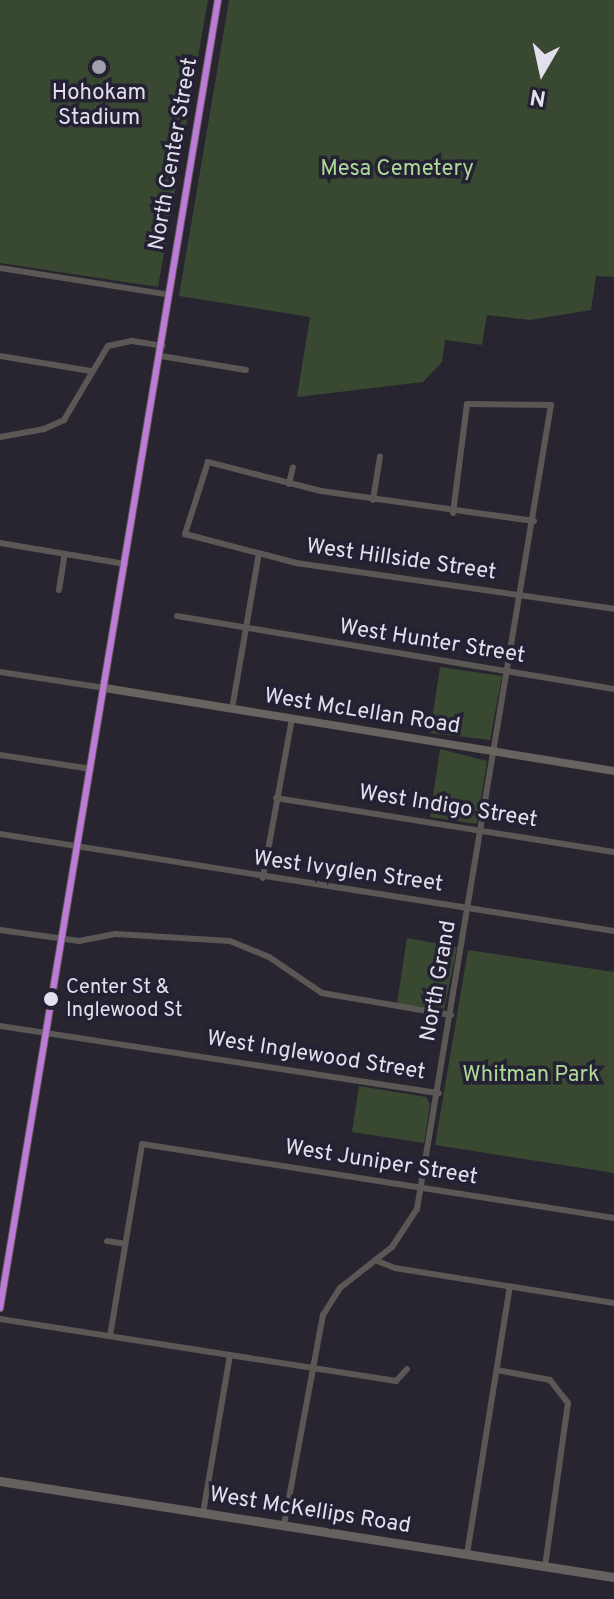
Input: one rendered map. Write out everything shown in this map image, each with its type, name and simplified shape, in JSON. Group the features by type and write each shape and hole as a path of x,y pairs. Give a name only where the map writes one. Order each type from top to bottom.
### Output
{"main road":[{"name":"West McKellips Road","path":"0,1481 614,1577"}],"street":[{"name":"North Center Street","path":"0,1308 162,351 218,0"},
{"path":"0,268 170,295"},
{"path":"0,437 44,429 64,420 108,346 121,341 246,370"},
{"path":"0,356 91,371"},
{"name":"North Grand","path":"284,1525 311,1368 329,1302 407,1230 422,1188 551,405 467,404 453,513"},
{"path":"373,500 380,457"},
{"name":"West Hillside Street","path":"289,484 208,462 185,534 259,553 462,589 522,594 614,609"},
{"path":"293,467 289,484 453,513 534,521"},
{"path":"0,543 125,564"},
{"path":"232,709 259,553"},
{"path":"59,590 65,554"},
{"name":"West Hunter Street","path":"177,616 244,631 614,689"},
{"path":"0,672 105,688"},
{"name":"West McLellan Road","path":"105,688 614,771"},
{"path":"263,878 292,718"},
{"path":"0,755 91,769"},
{"name":"West Indigo Street","path":"276,798 614,852"},
{"name":"West Ivyglen Street","path":"0,834 263,878 614,931"},
{"path":"0,930 62,939 116,934 230,941 269,957 303,984 330,996 451,1015"},
{"name":"West Inglewood Street","path":"0,1026 439,1093"},
{"name":"West Juniper Street","path":"125,1244 142,1144 614,1218"},
{"path":"0,1238 12,1240"},
{"path":"107,1241 125,1244 110,1336"},
{"path":"375,1260 395,1268 614,1303"},
{"path":"467,1554 510,1287"},
{"path":"0,1319 396,1381 407,1369"},
{"path":"203,1513 230,1355"},
{"path":"497,1370 550,1380 568,1403 545,1566"}],"green space":[{"path":"0,0 208,0 158,287 0,263"},
{"name":"Mesa Cemetery","path":"229,0 614,0 614,277 596,276 591,310 530,320 487,315 482,345 445,340 442,362 423,382 297,397 310,317 179,296"},
{"path":"440,667 502,676 490,740 430,733"},
{"path":"440,749 487,761 477,824 430,817"},
{"path":"407,938 457,947 444,1010 397,1003"},
{"name":"Whitman Park","path":"468,950 614,972 614,1173 435,1145"},
{"path":"359,1086 426,1097 430,1104 424,1143 352,1132"}],"transit line":[{"path":"0,1308 218,0"}],"place":[{"name":"Hohokam Stadium","path":"99,67"},
{"name":"Center St & Inglewood St","path":"51,999"}]}
